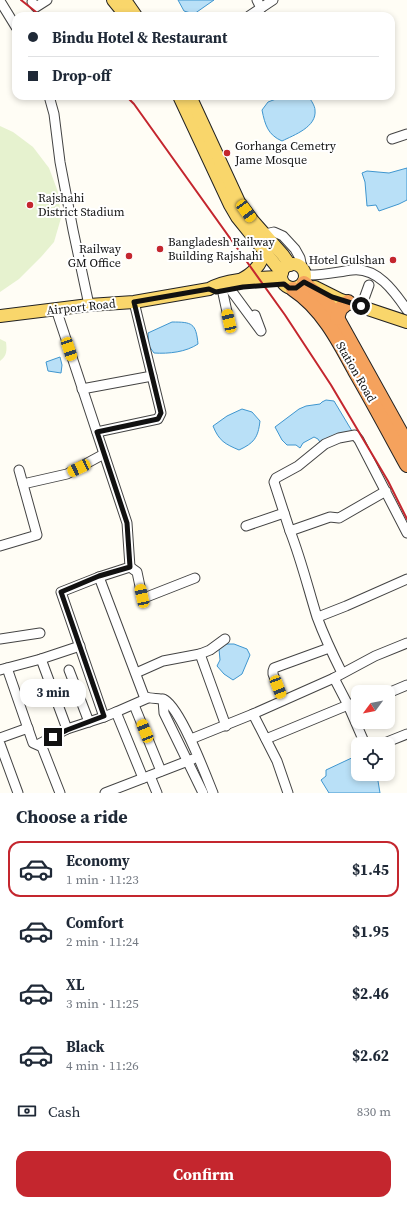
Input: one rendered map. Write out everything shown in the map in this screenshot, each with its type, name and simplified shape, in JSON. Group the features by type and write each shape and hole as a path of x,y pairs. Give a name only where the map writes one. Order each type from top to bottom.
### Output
{"highway":[{"name":"Station Road","path":"295,277 327,303 337,318 407,444"},
{"name":"Station Road","path":"295,277 305,296 336,338 407,465"},
{"path":"337,318 340,309 348,302"}],"main road":[{"path":"113,0 123,12"},
{"path":"125,0 133,12"},
{"name":"Station Road","path":"181,100 237,217 265,252 295,277"},
{"name":"Station Road","path":"192,100 239,202 283,255 295,277"},
{"path":"241,280 253,272 262,262 265,252"},
{"path":"295,277 332,297 348,302 363,303 407,316"},
{"path":"295,277 363,303 407,322"},
{"name":"Airport Road","path":"0,316 89,305 134,302 209,289 216,292 241,280 295,277"},
{"name":"Airport Road","path":"226,287 295,277"}],"street":[{"path":"32,1 36,8 47,0"},
{"path":"252,12 259,4 273,0"},
{"path":"1,6 12,21"},
{"path":"49,100 54,114 62,170 89,305"},
{"path":"392,139 407,134"},
{"path":"295,277 317,276 353,270 367,271 377,276 385,283 399,298 407,310"},
{"path":"363,303 369,284"},
{"path":"226,287 262,331 255,315"},
{"path":"226,287 229,321"},
{"path":"97,432 158,419 161,413 134,302"},
{"path":"56,309 127,523 130,567"},
{"path":"82,389 152,376"},
{"path":"362,737 348,705 318,617 301,559 274,482 276,478 298,466 325,444 339,438 355,435 407,533"},
{"path":"23,484 67,474 104,454"},
{"path":"0,546 36,535 19,470"},
{"path":"290,531 330,517 339,518 386,491"},
{"path":"246,526 284,513"},
{"path":"104,716 61,592 99,576 130,567"},
{"path":"130,567 137,572 142,596 144,598 195,578"},
{"path":"99,576 144,696 148,698"},
{"path":"318,617 407,579"},
{"path":"0,639 40,633"},
{"path":"136,673 163,661 200,654 210,650 225,639"},
{"path":"191,739 253,714 338,676 375,656 407,643"},
{"path":"80,646 41,660 4,669 33,743 39,744 67,730 116,712 148,698 163,699 172,706 191,739 213,793"},
{"path":"283,700 273,674 274,668 329,648"},
{"path":"200,654 226,726"},
{"path":"41,660 67,730"},
{"path":"69,670 89,722"},
{"path":"395,690 407,685"},
{"path":"163,699 164,713 203,793"},
{"path":"134,704 161,771"},
{"path":"266,739 351,704"},
{"path":"116,712 146,777 157,793"},
{"path":"253,714 277,761 288,793"},
{"path":"0,738 28,728"},
{"path":"395,739 407,734"},
{"path":"0,744 18,793"},
{"path":"39,744 42,747 60,793"},
{"path":"110,792 198,757"}],"green space":[{"name":"Rajshahi District Stadium","path":"0,126 13,132 33,147 49,168 58,192 61,218 54,242 19,279 0,292"},
{"path":"0,339 6,342 6,353 0,361"}],"water":[{"path":"178,0 214,0 197,12 184,11"},
{"path":"273,100 311,100 314,105 315,116 309,126 304,130 282,141 270,133 264,120 262,110 268,102"},
{"path":"407,168 407,200 379,211 376,205 367,206 365,182 362,173 367,171 389,173"},
{"path":"172,322 184,322 192,325 196,332 198,344 177,352 154,353 149,346 148,333"},
{"path":"60,357 62,365 61,373 48,371 46,362"},
{"path":"326,400 334,401 352,431 321,444 318,439 314,437 303,443 300,448 296,445 287,445 282,440 275,427 299,409 306,406 320,404"},
{"path":"242,409 252,412 260,421 258,432 252,442 239,450 220,439 213,426 227,416"},
{"path":"226,644 234,644 247,649 250,655 242,674 233,680 224,674 217,666 220,660 219,649"},
{"path":"351,758 351,781 378,781 380,793 329,793 321,780 326,776 326,770"}],"railway":[{"path":"21,0 36,12"},
{"path":"130,100 285,315 331,385 388,481 407,519"}],"place":[{"name":"Gorhanga Cemetry Jame Mosque","path":"227,153"},
{"name":"Rajshahi District Stadium","path":"30,205"},
{"name":"Bangladesh Railway Building Rajshahi","path":"160,249"},
{"name":"Railway GM Office","path":"129,256"},
{"name":"Hotel Gulshan","path":"393,260"}],"route":[{"path":"53,737 104,716 61,592 99,576 130,567 127,523 97,432 158,419 161,413 134,302 209,289 216,292 243,287 284,284 289,288 296,288 304,282 332,297 361,306"}]}
